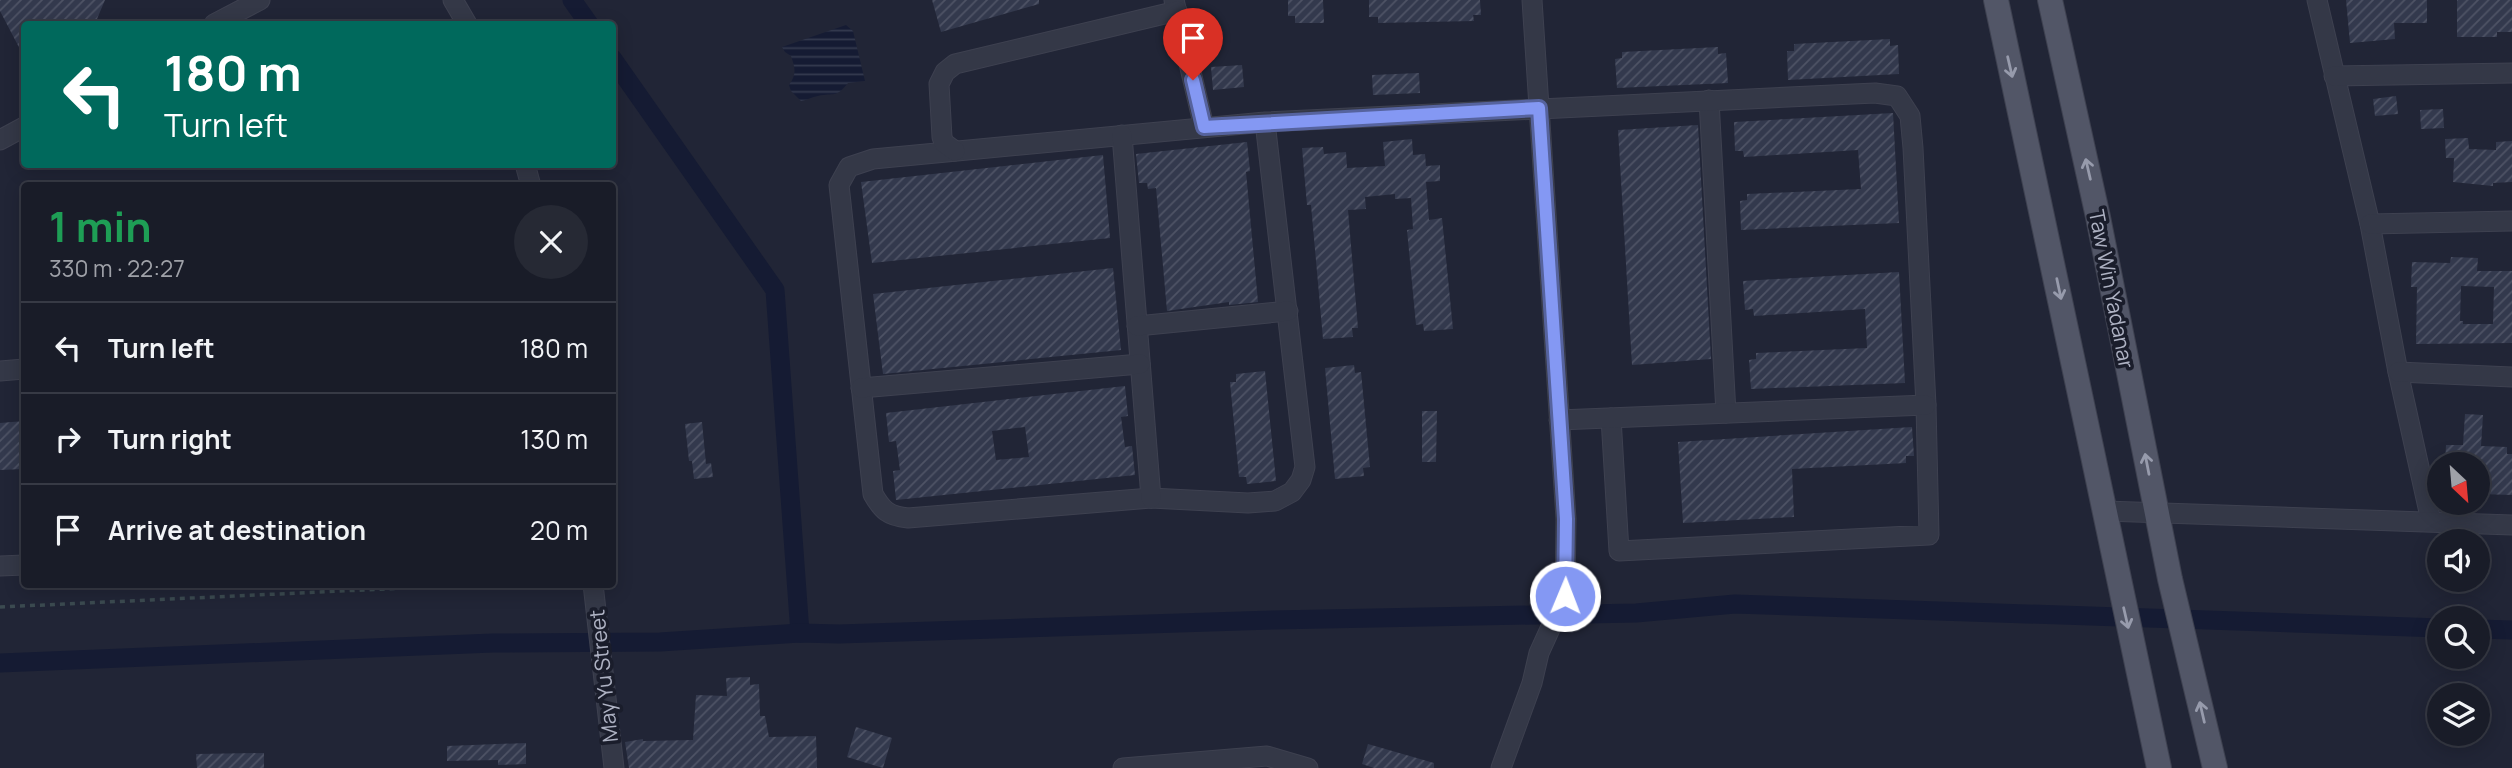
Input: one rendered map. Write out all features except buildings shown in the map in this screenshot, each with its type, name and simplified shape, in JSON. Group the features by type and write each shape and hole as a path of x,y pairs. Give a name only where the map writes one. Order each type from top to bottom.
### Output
{"main road":[{"path":"1996,0 2159,768"},
{"name":"Taw Win Yadanar","path":"2050,0 2101,230 2170,579 2215,768"}],"street":[{"path":"220,21 260,0"},
{"path":"453,0 465,21"},
{"path":"1501,768 1532,683 1539,653 1565,596 1566,519 1532,0"},
{"path":"2317,0 2371,224 2398,372 2431,521"},
{"path":"955,151 944,143 942,137 939,84 945,72 955,64 1176,5 1204,127"},
{"path":"2334,76 2512,73"},
{"path":"1265,122 1305,467 1292,492 1275,501 1248,503 1152,498 908,518 891,517 881,508 873,494 839,185 849,167 873,159 1265,122 1875,93 1897,96 1910,116 1911,127 1926,405 1929,535 1619,551 1611,418"},
{"path":"1709,100 1726,413"},
{"path":"0,140 21,129"},
{"path":"1122,135 1152,498"},
{"path":"2371,224 2512,221"},
{"path":"1137,326 1288,311"},
{"path":"862,388 1140,364"},
{"path":"0,371 21,369"},
{"path":"2398,372 2512,377"},
{"path":"1559,420 1926,405"},
{"path":"2105,511 2512,525"},
{"path":"0,566 21,565"},
{"name":"May Yu Street","path":"593,588 614,768"},
{"path":"1123,768 1267,756 1308,768"}],"path":[{"path":"0,607 406,588"}],"water":[{"path":"846,25 853,31 865,81 848,83 834,94 801,101 791,91 789,85 794,68 791,56 782,47"}],"waterway":[{"path":"572,0 587,21"},
{"path":"616,64 775,290 800,633"},
{"path":"0,663 493,643 660,642 800,633 1636,613 1735,604 2427,628"},
{"path":"2490,629 2512,630"}],"route":[{"path":"1193,80 1204,127 1539,108 1566,519 1565,596"}]}
